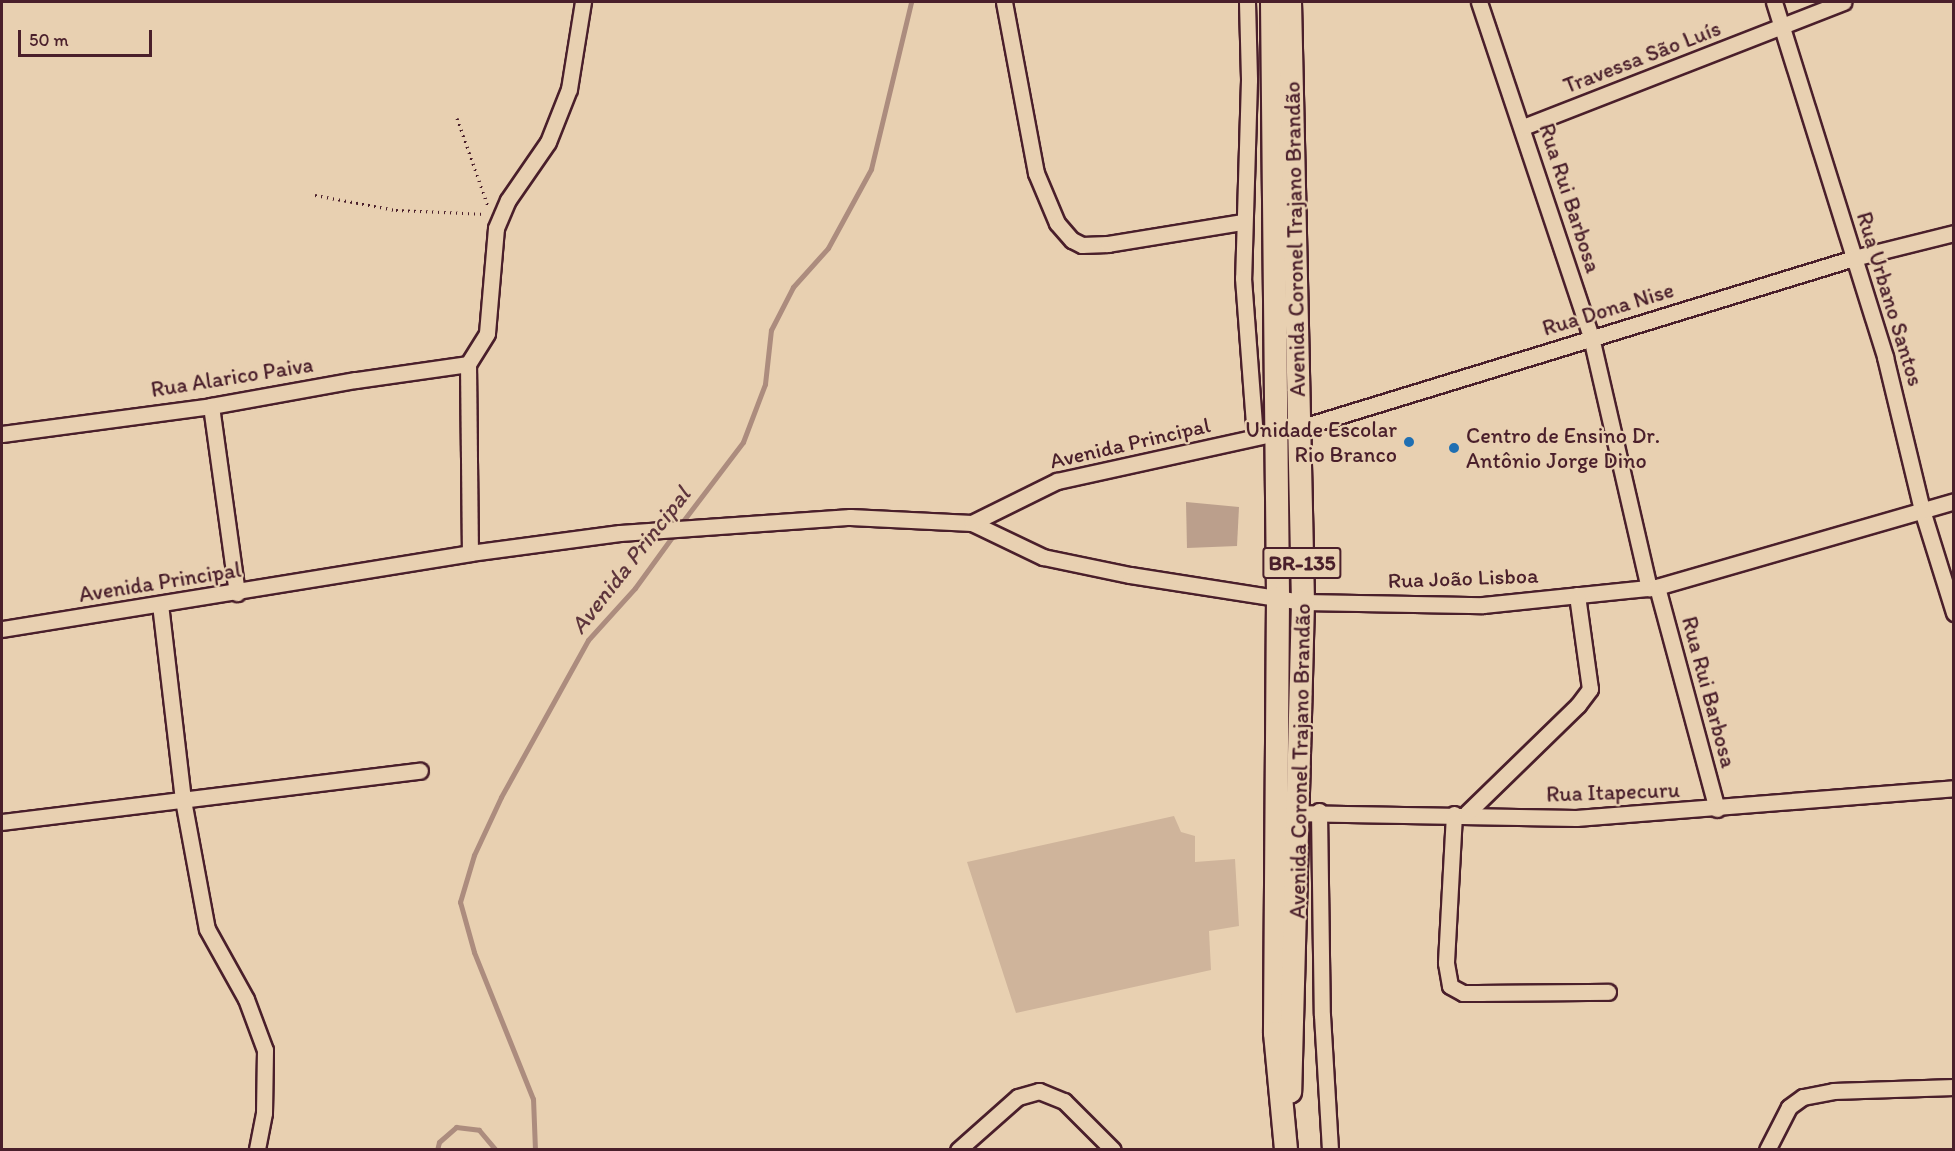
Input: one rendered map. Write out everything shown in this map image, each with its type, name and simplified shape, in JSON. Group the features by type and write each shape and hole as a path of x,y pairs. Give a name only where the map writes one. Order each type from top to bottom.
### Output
{"main road":[{"name":"Avenida Coronel Trajano Brandão","path":"1272,2 1266,434 1278,598 1274,814 1275,1033 1286,1149"},
{"name":"Avenida Coronel Trajano Brandão","path":"1284,1123 1293,1079 1309,812 1290,2"}],"street":[{"path":"470,553 468,364 487,333 496,228 508,201 548,142 569,89 583,2"},
{"path":"1004,2 1036,173 1057,223 1072,240 1082,245 1108,244 1243,222"},
{"name":"Avenida Coronel Trajano Brandão","path":"1247,2 1249,80 1243,278 1266,434"},
{"name":"Rua Rui Barbosa","path":"1479,2 1592,337 1653,587 1717,809"},
{"name":"Rua Urbano Santos","path":"1774,2 1784,27 1900,410 1922,510 1953,613"},
{"name":"Travessa São Luís","path":"1523,127 1844,2"},
{"name":"Rua Dona Nise","path":"1266,434 1299,428 1854,258 1953,233"},
{"name":"Rua Alarico Paiva","path":"2,434 211,406 356,380 468,364"},
{"path":"211,406 237,593"},
{"name":"Avenida Principal","path":"2,629 237,593 470,553 664,530 897,517 972,523 1057,481 1266,434"},
{"name":"Rua João Lisboa","path":"972,523 1043,557 1278,598 1303,602 1483,605 1653,587 1953,501"},
{"path":"1577,596 1590,689 1578,705 1461,814 1446,963 1450,986 1463,993 1608,992"},
{"path":"160,604 183,800 207,929 246,999 265,1050 264,1113 257,1149"},
{"path":"2,822 420,771"},
{"name":"Rua Itapecuru","path":"1274,814 1309,812 1461,814 1576,818 1717,809 1953,788"},
{"path":"1309,812 1330,1149"},
{"path":"1767,1149 1789,1107 1803,1097 1833,1091 1953,1087"},
{"path":"958,1149 988,1120 1025,1093 1047,1092 1064,1101 1113,1149"}],"path":[{"path":"315,195 349,198 396,210 491,214 458,118"}],"shaded area":[{"path":"1174,816 1181,832 1195,836 1195,862 1235,859 1239,926 1209,931 1211,970 1016,1013 967,862"}],"building":[{"path":"1186,502 1239,507 1237,546 1187,548"}],"waterway":[{"name":"Avenida Principal","path":"680,525 743,442 765,384 771,330 793,287 828,248 871,169 911,2"},
{"name":"Avenida Principal","path":"535,1150 533,1099 474,952 460,902 474,855 501,797 588,640 635,588 675,533"},
{"name":"Avenida Principal","path":"437,1150 439,1142 456,1127 479,1130 496,1150"}],"place":[{"name":"Unidade Escolar Rio Branco","path":"1409,442"},
{"name":"Centro de Ensino Dr. Antônio Jorge Dino","path":"1454,448"}]}
